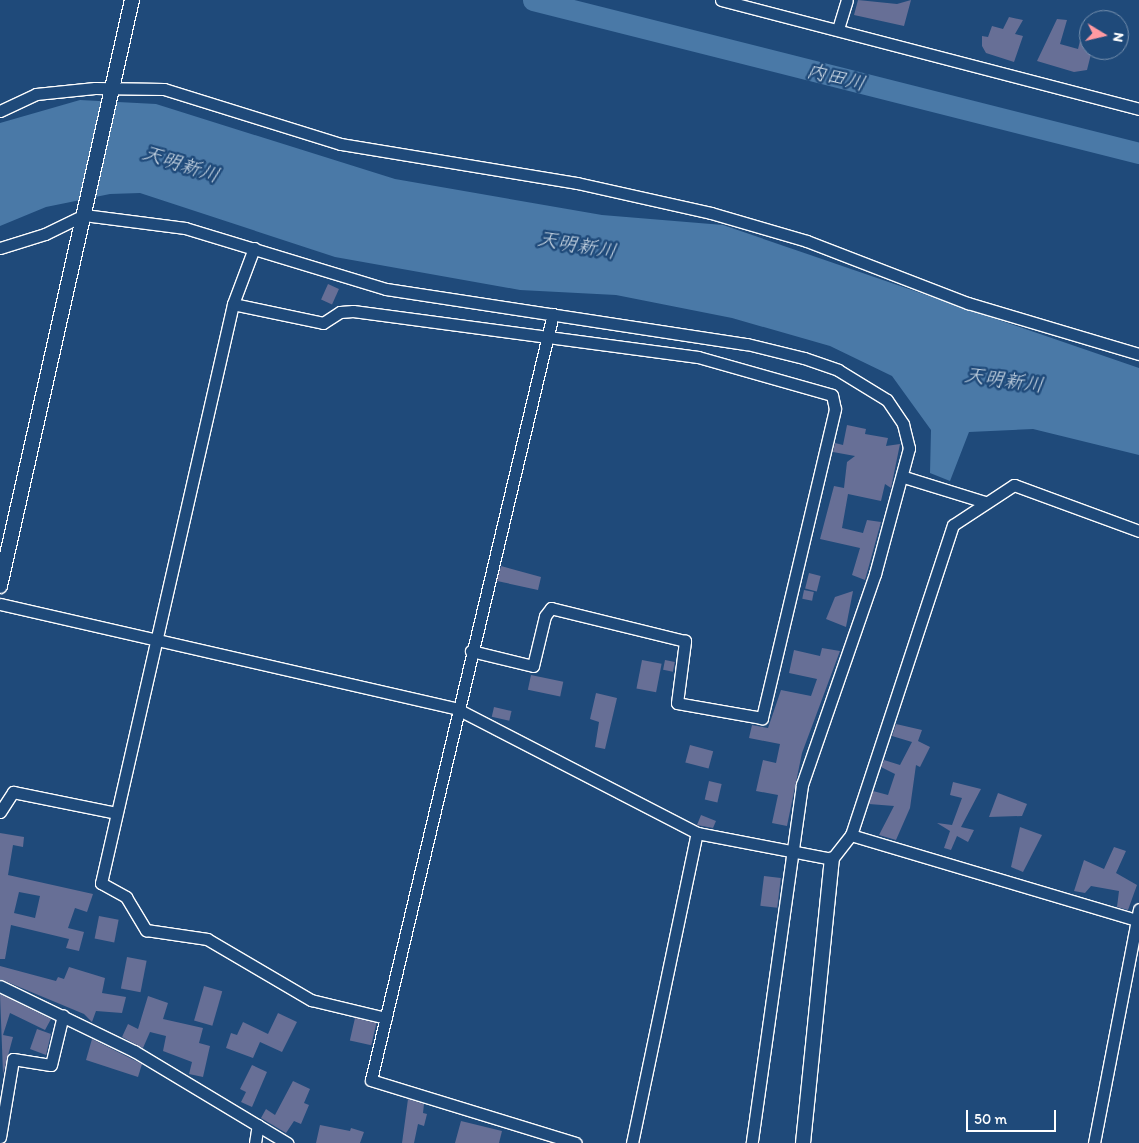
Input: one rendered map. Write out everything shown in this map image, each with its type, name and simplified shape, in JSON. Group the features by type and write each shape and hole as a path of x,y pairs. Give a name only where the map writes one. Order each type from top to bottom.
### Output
{"street":[{"path":"0,586 132,0"},
{"path":"721,0 838,28 1139,109"},
{"path":"838,28 847,0"},
{"path":"0,111 36,94 113,87 164,89 341,144 577,183 711,213 807,241 968,303 1139,354"},
{"path":"0,248 45,234 84,215 185,228 386,289 747,344 838,370 887,400 903,424 909,448 904,477 818,747 802,785 752,1143"},
{"path":"254,248 233,304 100,883 126,897 141,927 206,939 311,1000 386,1018"},
{"path":"233,304 323,323 346,311 544,340 698,357 832,395 835,409 764,713 757,719 677,704 685,641 551,608 545,616 533,666 470,651"},
{"path":"553,314 544,340 470,651 371,1080 576,1143"},
{"path":"904,477 985,502"},
{"path":"803,1143 832,859 852,835 953,525 1007,487 1020,486 1139,531"},
{"path":"0,604 458,709 698,833 793,854 832,859"},
{"path":"0,812 16,792 116,813"},
{"path":"632,1143 698,833"},
{"path":"852,835 1138,917 1094,1143"},
{"path":"0,986 63,1015 287,1143"},
{"path":"0,1138 13,1060 51,1065 63,1015"},
{"path":"255,1143 258,1125"}],"water":[{"name":"天明新川","path":"80,100 156,104 395,179 602,215 723,225 1139,368 1139,455 1033,429 969,432 950,481 930,473 931,430 892,376 830,346 732,318 616,295 520,290 335,257 140,193 110,194 46,207 0,226 0,123"}],"building":[{"path":"858,0 897,4 911,0 904,26 854,15"},
{"path":"1009,17 1023,20 1015,34 1023,36 1014,62 986,53 982,46 982,36 988,37 992,26 1003,29"},
{"path":"1057,19 1067,20 1060,44 1078,49 1079,45 1079,60 1090,60 1087,70 1074,72 1037,61"},
{"path":"328,284 339,289 332,304 321,300"},
{"path":"847,425 866,429 865,434 888,438 886,446 900,444 891,488 885,484 881,501 848,494 842,528 863,533 867,520 881,522 865,580 852,575 860,548 820,539 834,486 844,488 847,462 855,456 833,452 835,443 843,445"},
{"path":"501,566 541,577 538,590 497,581"},
{"path":"809,573 821,576 817,591 805,589"},
{"path":"804,590 814,592 812,601 802,599"},
{"path":"853,591 846,627 826,619 835,597"},
{"path":"822,648 840,651 802,753 787,826 772,823 778,795 756,791 763,760 776,763 780,744 749,738 752,725 768,728 781,690 811,696 817,679 789,673 794,650 820,656"},
{"path":"642,660 662,664 656,692 636,688"},
{"path":"665,660 675,662 673,672 663,670"},
{"path":"531,675 563,682 560,697 528,690"},
{"path":"596,693 617,698 605,749 595,747 599,722 590,719"},
{"path":"494,707 512,711 509,721 492,717"},
{"path":"896,724 922,730 918,741 930,747 920,767 916,765 910,808 896,840 879,835 894,806 869,804 873,791 888,795 895,774 881,767 884,760 900,765 912,742 892,736"},
{"path":"690,745 713,751 709,769 685,762"},
{"path":"709,781 722,784 717,802 705,800"},
{"path":"953,782 981,789 961,827 974,830 968,842 957,836 951,850 944,848 950,831 937,823 952,825 962,798 950,795"},
{"path":"998,793 1027,804 1022,816 989,817"},
{"path":"701,815 716,821 713,828 697,825"},
{"path":"1020,827 1042,835 1023,872 1011,867"},
{"path":"0,833 24,837 23,847 13,845 8,875 93,894 87,912 75,908 68,928 84,932 79,951 66,948 69,939 11,925 5,959 0,959","holes":["19,892 40,896 35,918 14,913"]},
{"path":"1114,847 1126,851 1116,873 1137,885 1128,910 1117,907 1119,891 1091,886 1085,893 1074,891 1084,860 1104,869"},
{"path":"764,876 781,878 777,908 760,906"},
{"path":"99,916 119,920 114,942 95,939"},
{"path":"127,957 147,961 141,992 121,988"},
{"path":"0,966 56,981 58,977 64,979 69,967 105,978 102,993 126,997 122,1013 96,1011 92,1022 84,1014 0,979"},
{"path":"204,986 222,991 212,1026 194,1021"},
{"path":"0,994 51,1019 45,1030 10,1013 3,1035 13,1037 3,1074"},
{"path":"148,996 168,1003 163,1019 203,1028 199,1043 210,1046 203,1077 189,1074 192,1062 163,1051 166,1036 150,1032 143,1048 122,1037 128,1024 138,1029"},
{"path":"278,1013 297,1022 282,1052 260,1042 253,1058 226,1048 231,1033 237,1035 243,1022 268,1034"},
{"path":"355,1018 376,1023 371,1045 350,1040"},
{"path":"37,1029 51,1034 46,1055 30,1049"},
{"path":"92,1039 142,1064 138,1077 86,1060"},
{"path":"252,1065 267,1072 252,1107 241,1102 246,1092 240,1089"},
{"path":"293,1081 310,1089 304,1103 309,1105 301,1124 294,1121 286,1133 261,1118 266,1109 275,1115"},
{"path":"408,1099 424,1104 423,1113 427,1114 424,1126 418,1124 414,1143 402,1143"},
{"path":"461,1121 502,1131 499,1143 455,1143"},
{"path":"320,1125 350,1131 351,1128 364,1132 360,1143 316,1143"}],"waterway":[{"name":"内田川","path":"533,0 1139,153"}]}
